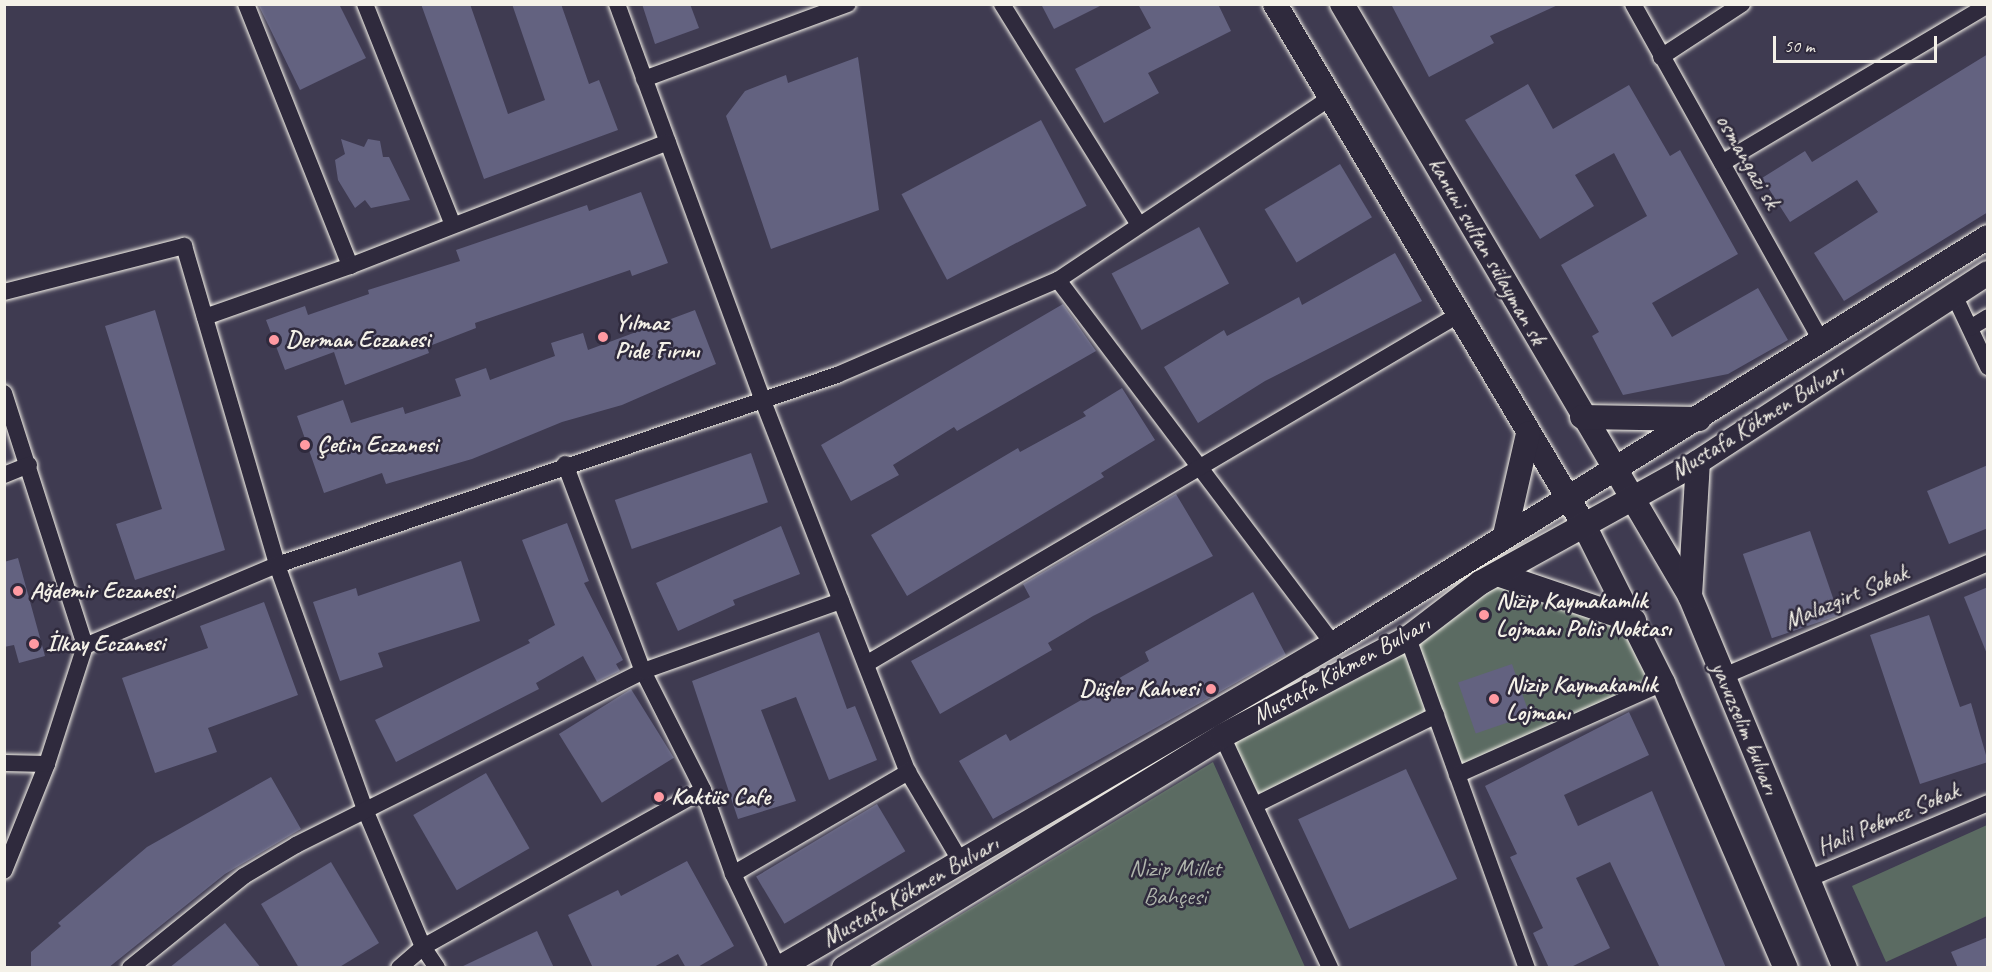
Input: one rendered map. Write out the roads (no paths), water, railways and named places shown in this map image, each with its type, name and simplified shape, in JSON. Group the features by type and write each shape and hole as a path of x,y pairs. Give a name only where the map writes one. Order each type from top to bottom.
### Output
{"main road":[{"path":"1275,4 1584,525 1663,683 1786,968"},
{"name":"kanuni sultan sülayman sk","path":"1342,4 1630,498"},
{"name":"Mustafa Kökmen Bulvarı","path":"779,968 1333,644 1505,535 1614,473 1821,340 1988,237"},
{"name":"Mustafa Kökmen Bulvarı","path":"844,968 1222,736 1408,638 1497,574 1698,462 1988,273"},
{"path":"1582,417 1700,419"},
{"path":"1505,535 1528,434"},
{"path":"1690,596 1698,462"},
{"name":"yavuzselim bulvarı","path":"1630,498 1690,596 1845,968"},
{"path":"1497,574 1634,621"}],"street":[{"path":"246,4 350,266"},
{"path":"365,4 452,223"},
{"path":"617,4 763,401 908,772 961,862"},
{"path":"1002,4 1139,225"},
{"name":"osmangazi sk","path":"1633,4 1821,340"},
{"path":"1661,57 1742,4"},
{"path":"1722,163 1988,5"},
{"path":"644,79 843,6"},
{"path":"86,646 277,565 565,464 837,375 1058,279 1331,97"},
{"path":"205,317 350,266 452,223 668,142"},
{"path":"4,292 184,246 277,565 366,812 423,947 436,968"},
{"path":"1058,279 1196,467 1333,644"},
{"path":"1954,295 1988,367"},
{"path":"866,664 1196,467 1292,417 1460,314"},
{"path":"1970,328 1988,317"},
{"path":"4,393 86,646 48,764 4,871"},
{"path":"565,464 643,671 703,790 734,874 779,968"},
{"path":"4,474 29,465"},
{"name":"Malazgirt Sokak","path":"1724,676 1988,563"},
{"path":"130,968 244,876 366,812 643,671 841,601"},
{"path":"1408,638 1527,968"},
{"path":"1457,775 1663,683"},
{"path":"1257,804 1436,715"},
{"path":"1222,736 1257,804 1330,968"},
{"path":"4,764 48,764"},
{"path":"734,874 908,772"},
{"path":"399,968 423,947 703,790"},
{"name":"Halil Pekmez Sokak","path":"1808,879 1988,803"}],"place":[{"name":"Yılmaz Pide Fırını","path":"603,337"},
{"name":"Derman Eczanesi","path":"274,340"},
{"name":"Çetin Eczanesi","path":"305,445"},
{"name":"Ağdemir Eczanesi","path":"18,591"},
{"name":"Nizip Kaymakamlık Lojmanı Polis Noktası","path":"1484,615"},
{"name":"İlkay Eczanesi","path":"34,644"},
{"name":"Düşler Kahvesi","path":"1211,689"},
{"name":"Nizip Kaymakamlık Lojmanı","path":"1494,699"},
{"name":"Kaktüs Cafe","path":"659,797"}],"park label":[{"name":"Nizip Millet Bahçesi","path":"1175,883"}]}
